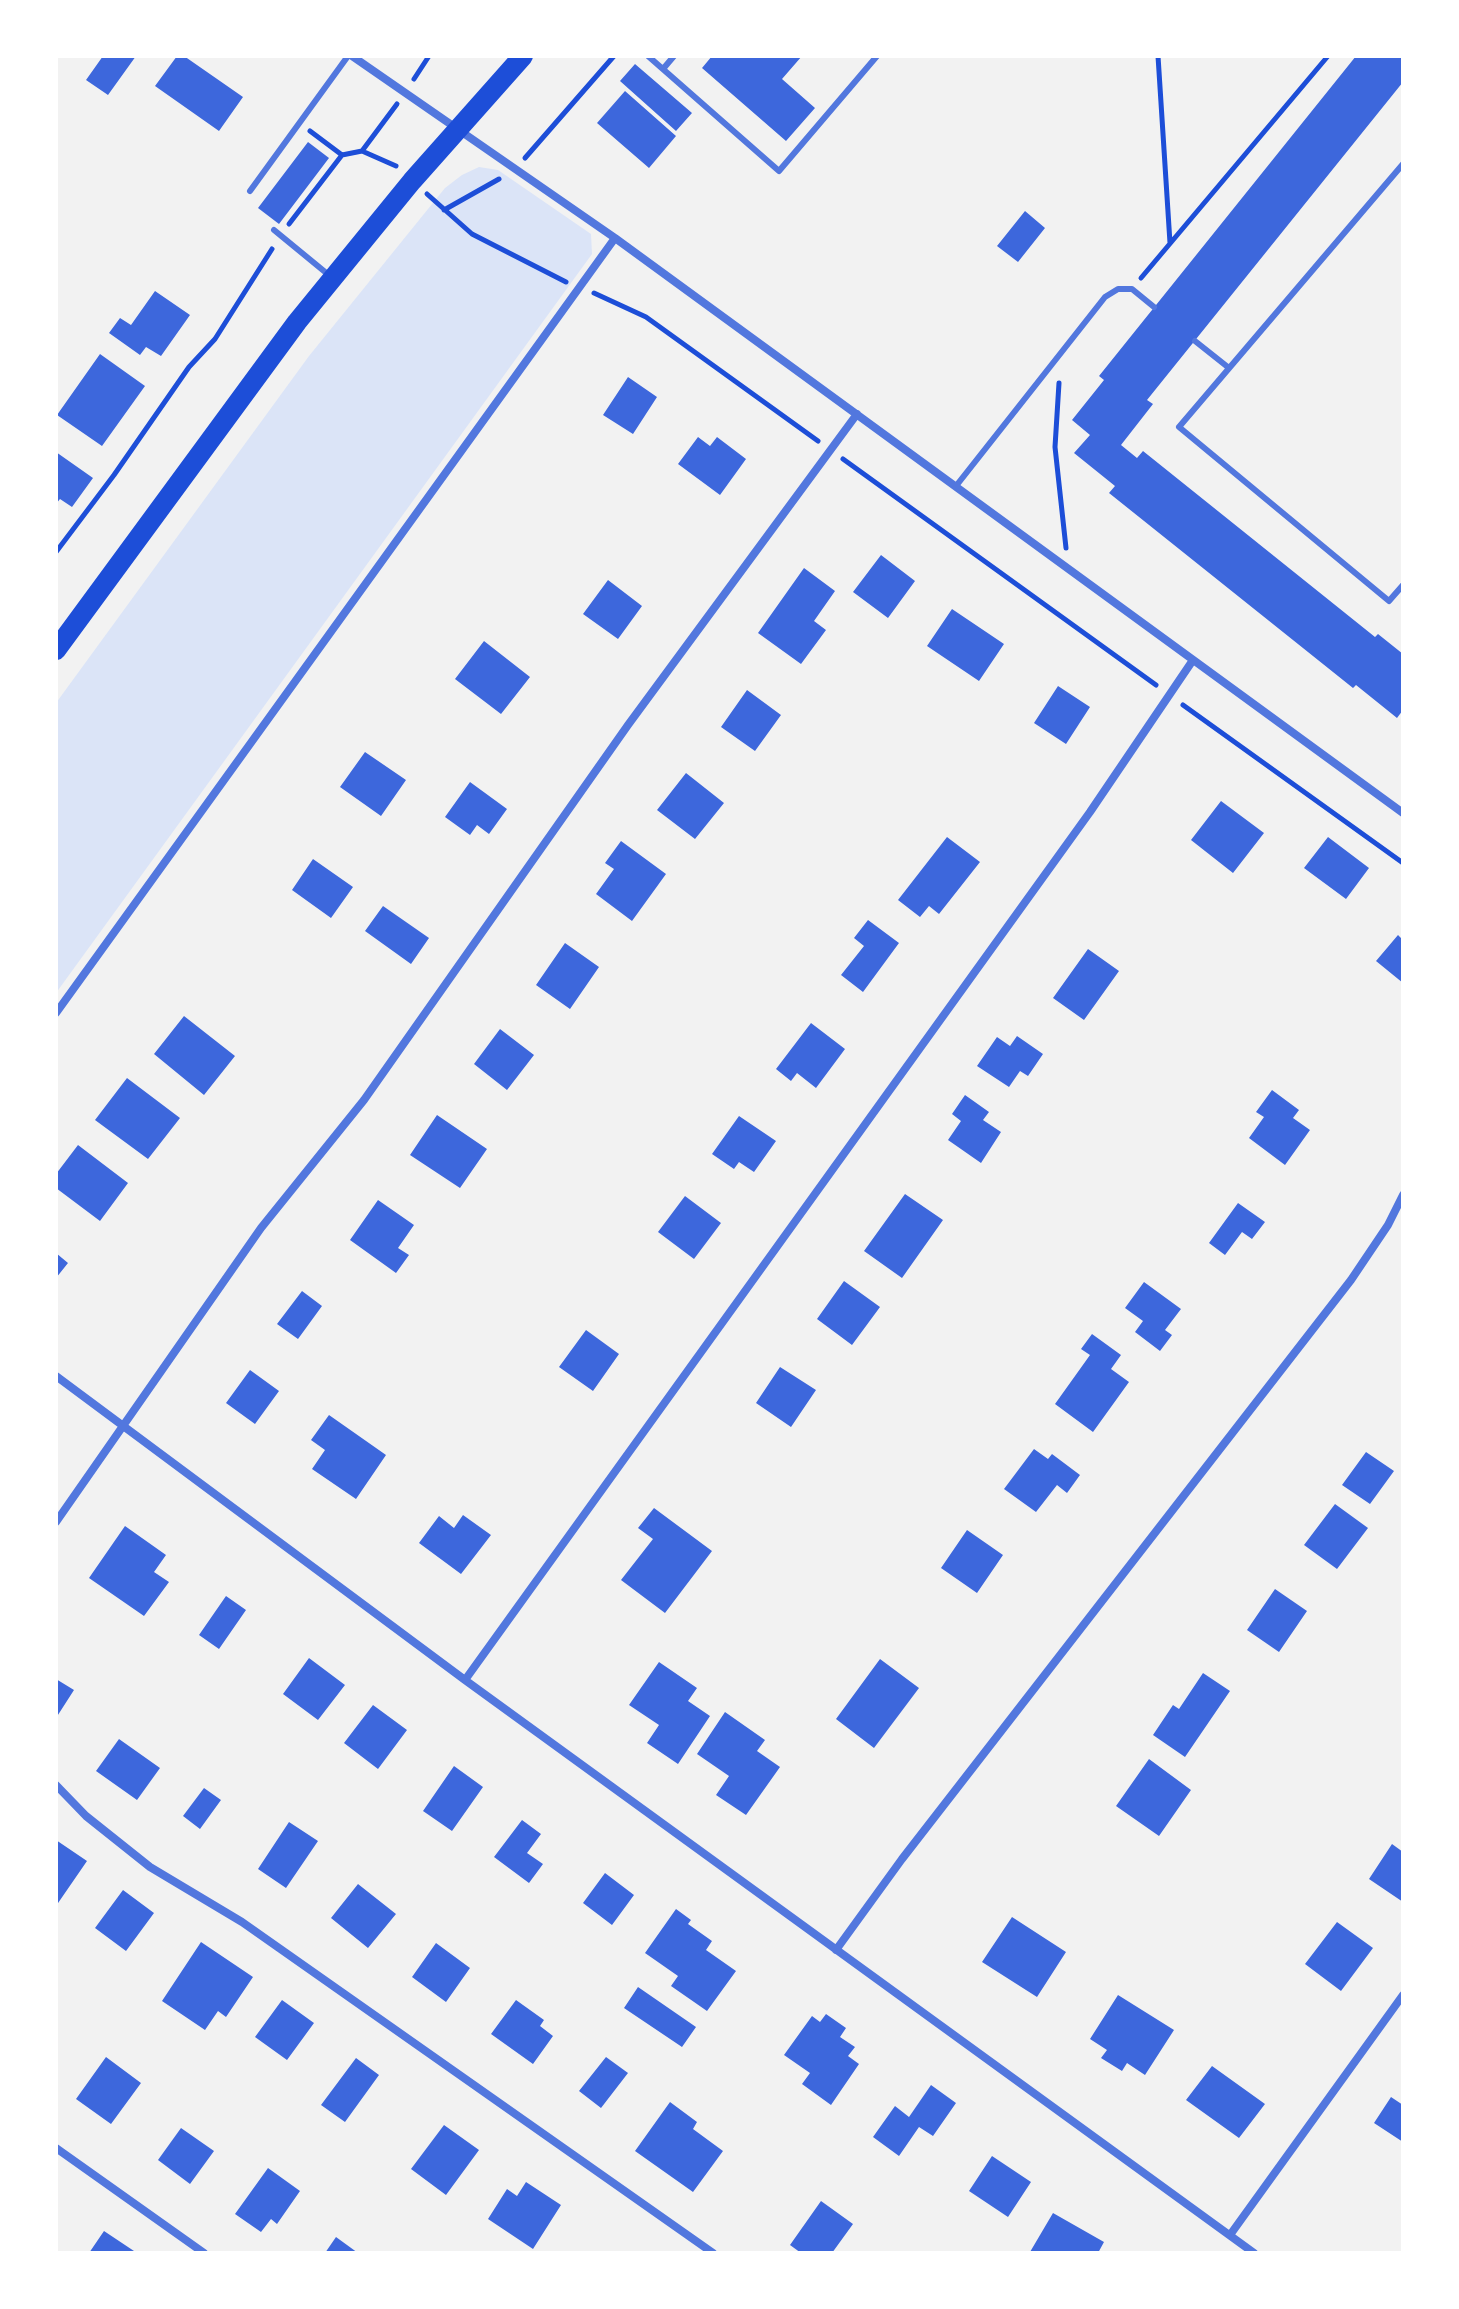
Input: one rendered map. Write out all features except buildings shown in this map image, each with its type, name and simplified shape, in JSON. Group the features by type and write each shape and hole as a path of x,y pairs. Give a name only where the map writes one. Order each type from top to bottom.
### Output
{"main road":[{"path":"56,650 260,371 332,278 412,181 523,56"}],"street":[{"path":"350,56 615,238 1403,813"},
{"path":"56,1013 615,238"},
{"path":"56,1522 261,1228 364,1100 628,725 857,414"},
{"path":"465,1680 1081,825 1193,660"},
{"path":"836,1950 902,1859 1351,1280 1388,1225 1403,1195"},
{"path":"56,1376 465,1680 1254,2253"},
{"path":"56,1785 86,1816 150,1867 242,1922 713,2253"},
{"path":"1230,2235 1403,1995"},
{"path":"56,2148 204,2253"}],"lane":[{"path":"250,191 350,56"},
{"path":"648,56 779,171 877,56"},
{"path":"663,69 674,56"},
{"path":"1403,164 1179,427 1389,601 1403,585"},
{"path":"274,230 332,278"},
{"path":"956,486 1105,297 1118,289 1132,289 1154,307"},
{"path":"1195,341 1229,368"}],"path":[{"path":"362,151 429,56"},
{"path":"444,210 516,169 614,56"},
{"path":"1158,56 1170,244"},
{"path":"1132,289 1328,56"},
{"path":"300,123 342,155"},
{"path":"56,552 189,367 215,339 281,236 342,155 362,151 392,162 472,234 579,289 607,297 646,317 1403,863"},
{"path":"304,191 311,196"},
{"path":"1062,351 1055,447 1068,569"}],"shaded area":[{"path":"479,167 498,170 591,234 592,254 56,993 56,703 309,356 445,188"}]}
